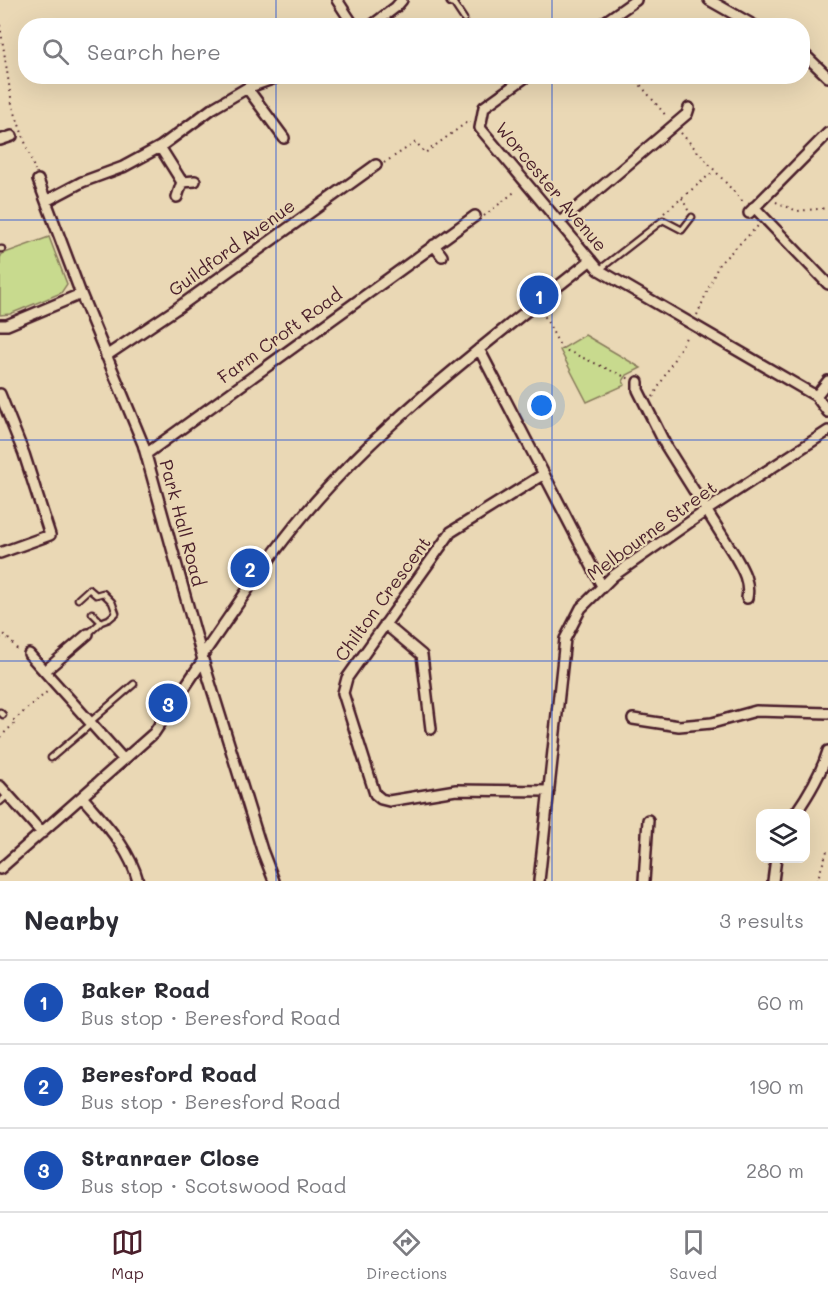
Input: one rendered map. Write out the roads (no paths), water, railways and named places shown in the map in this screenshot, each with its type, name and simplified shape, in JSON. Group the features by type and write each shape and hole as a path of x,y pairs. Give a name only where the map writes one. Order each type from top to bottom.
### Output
{"street":[{"path":"337,0 349,18"},
{"path":"382,18 402,0"},
{"path":"610,18 636,0"},
{"path":"709,0 741,18"},
{"path":"810,60 828,77"},
{"path":"46,201 82,182 123,167 160,147 213,108 258,84"},
{"name":"Worcester Avenue","path":"516,84 484,108 480,128 599,270 816,396 828,412"},
{"path":"247,88 284,138"},
{"path":"559,223 687,114 689,108"},
{"path":"828,133 752,210 765,219 828,284"},
{"path":"0,140 12,136"},
{"path":"160,147 182,182"},
{"name":"Guildford Avenue","path":"106,356 176,309 376,165"},
{"name":"Park Hall Road","path":"38,180 146,454 202,658 262,850 274,881"},
{"path":"182,182 195,181"},
{"path":"177,197 182,182"},
{"name":"Farm Croft Road","path":"146,454 475,216"},
{"path":"434,245 442,256"},
{"path":"0,869 154,733 273,555 304,515 378,437 436,384 591,260"},
{"path":"0,325 7,325 81,294"},
{"path":"479,349 602,586"},
{"path":"816,396 828,381"},
{"path":"639,382 638,390 666,446 744,573 748,588 747,598"},
{"path":"0,394 24,454 50,535 0,553"},
{"name":"Melbourne Street","path":"539,881 565,639 581,608 602,586 707,510 828,431"},
{"name":"Chilton Crescent","path":"544,474 451,532 347,678 343,693 375,794 381,799 389,801 456,790 549,791"},
{"path":"385,624 422,655 431,729"},
{"path":"45,671 88,633"},
{"path":"29,654 124,760"},
{"path":"633,719 679,726 712,723 756,711 828,714"},
{"path":"798,809 812,789 828,751"},
{"path":"0,786 42,833"},
{"path":"82,798 121,842 134,863 138,881"},
{"path":"644,881 648,820"},
{"path":"773,881 775,863"}],"lane":[{"path":"452,0 463,18"},
{"path":"599,270 663,220 682,230 692,217"},
{"path":"78,599 89,589 96,595 103,593 112,602 116,613 88,633"},
{"path":"92,613 101,622"},
{"path":"51,759 134,684"},
{"path":"0,802 8,795"}],"place":[{"name":"Baker Road","path":"539,295"},
{"name":"Beresford Road","path":"250,568"},
{"name":"Stranraer Close","path":"168,703"}]}
